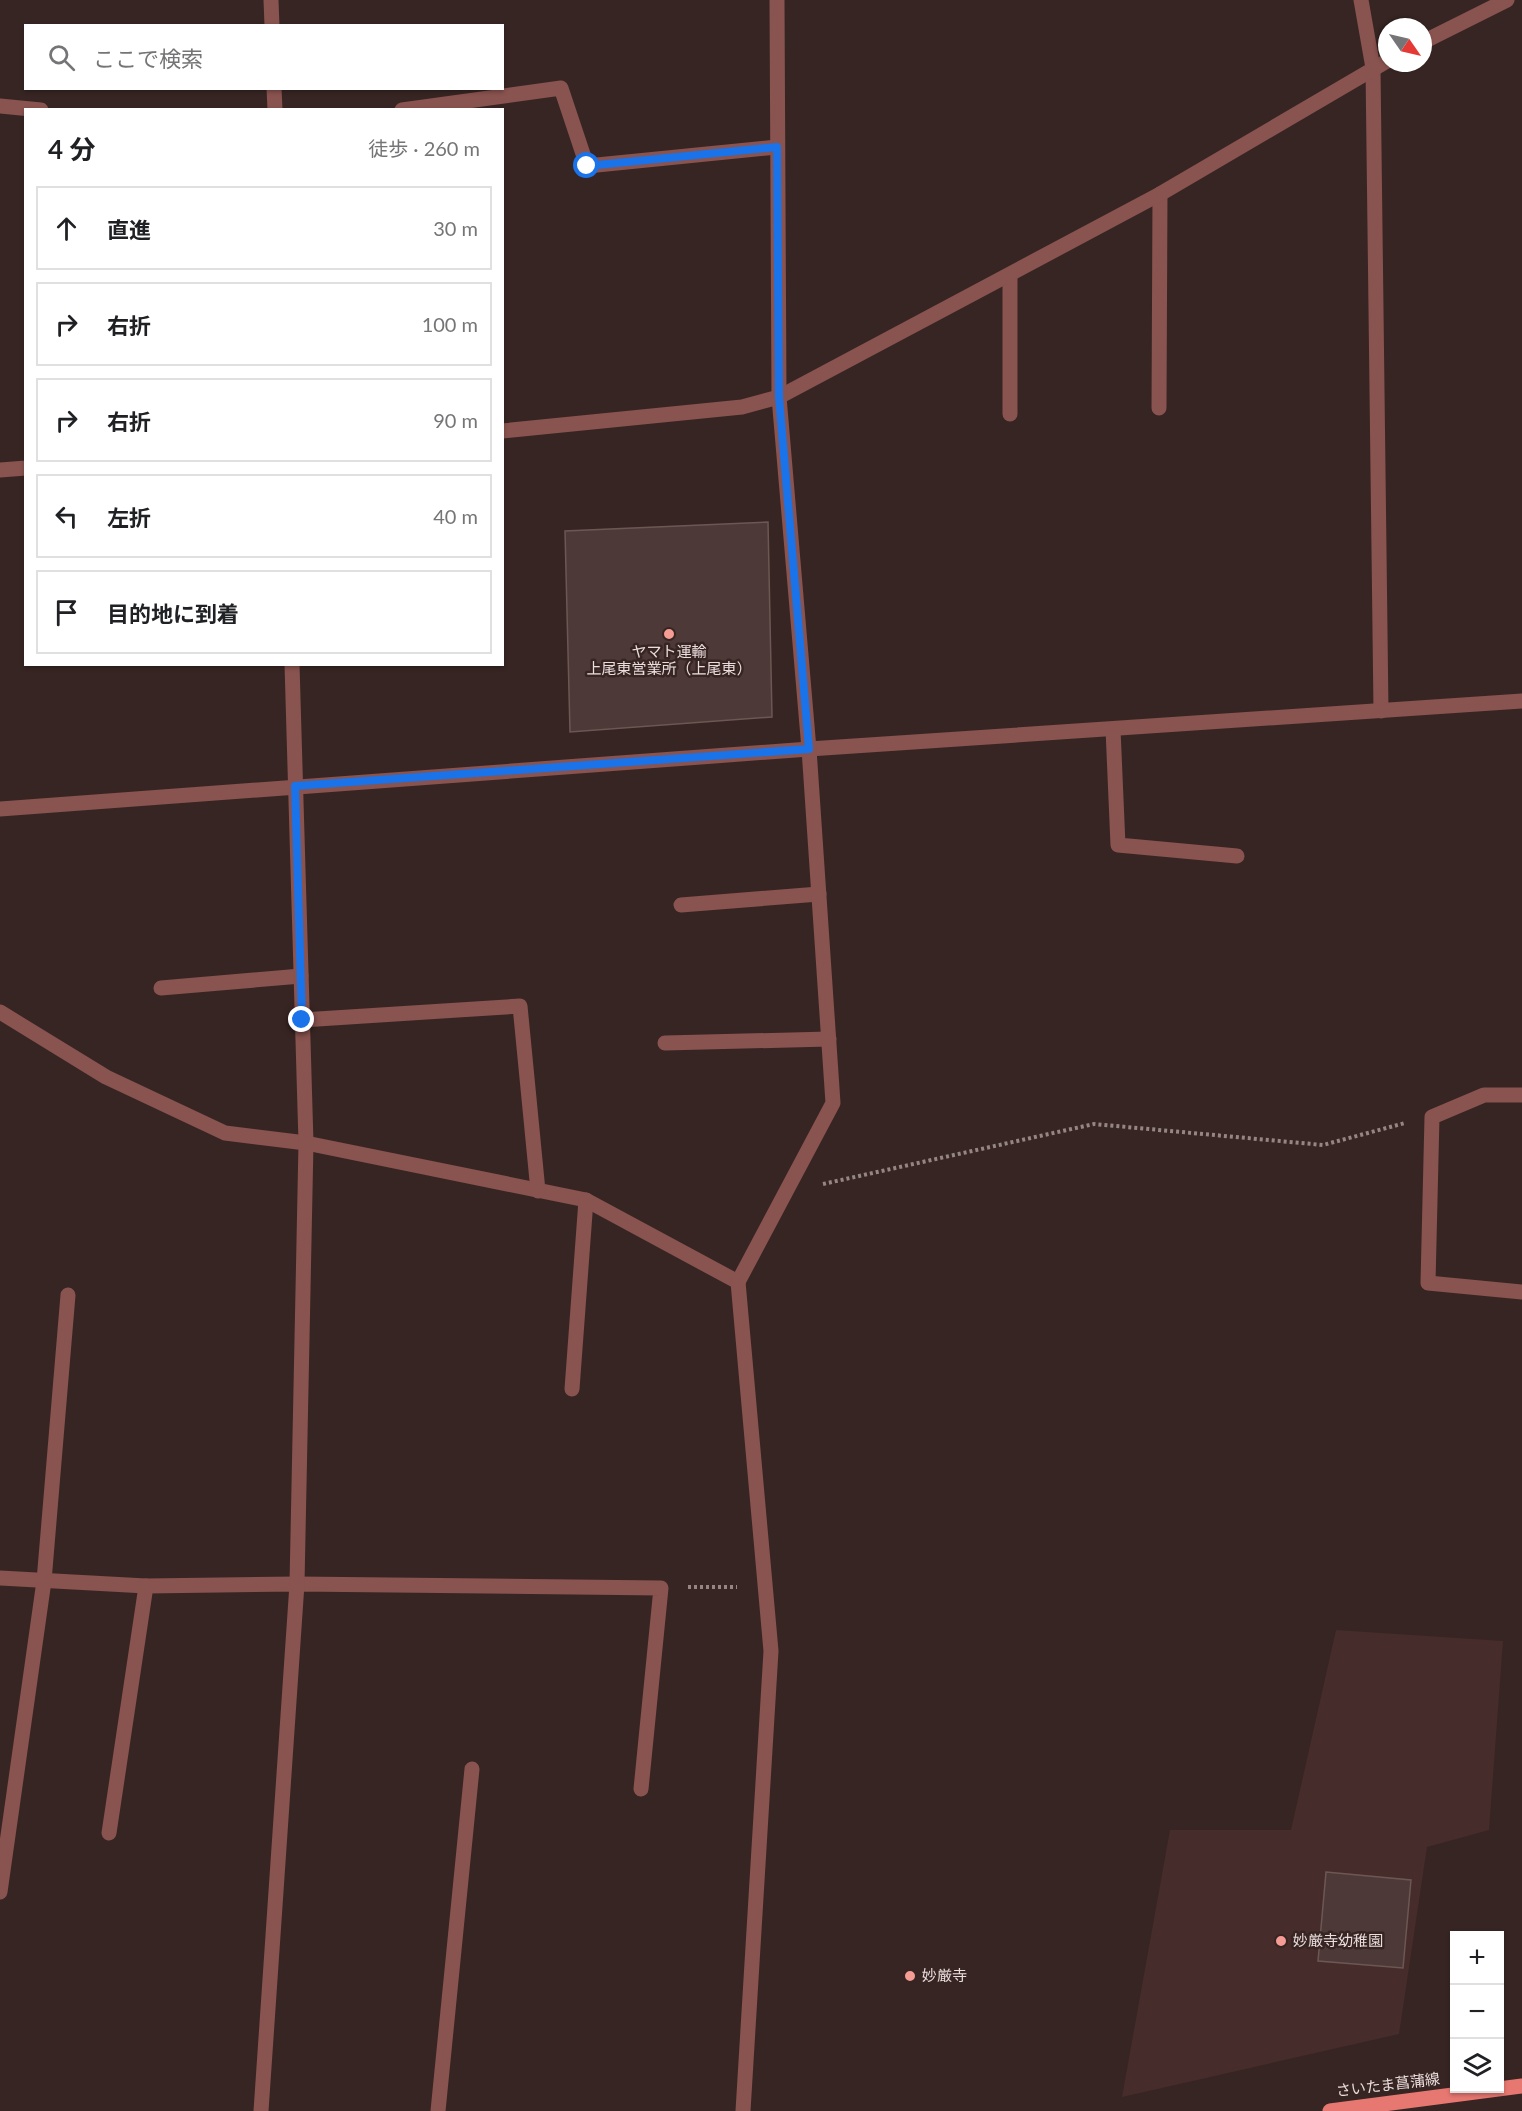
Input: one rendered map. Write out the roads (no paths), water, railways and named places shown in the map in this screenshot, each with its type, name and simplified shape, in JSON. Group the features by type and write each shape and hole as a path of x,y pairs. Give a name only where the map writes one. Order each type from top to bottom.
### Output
{"main road":[{"name":"さいたま菖蒲線","path":"1330,2111 1522,2086"}],"street":[{"path":"272,0 272,24"},
{"path":"743,2111 771,1651 738,1282 833,1103 809,749 779,397 777,0"},
{"path":"1361,0 1373,68 1381,711"},
{"path":"1432,38 1508,0"},
{"path":"504,431 742,407 779,397 1010,276 1160,194 1378,66"},
{"path":"416,108 561,88 587,166 777,147"},
{"path":"274,90 275,108"},
{"path":"0,106 24,108"},
{"path":"1159,408 1160,194"},
{"path":"1010,276 1010,414"},
{"path":"0,470 24,468"},
{"path":"261,2111 297,1584 306,1143 292,666"},
{"path":"0,809 809,749 1522,701"},
{"path":"1113,729 1118,845 1238,856"},
{"path":"681,905 819,894"},
{"path":"161,988 301,976"},
{"path":"302,1020 520,1006 538,1191"},
{"path":"0,1012 106,1077 225,1133 306,1143 586,1200 738,1282"},
{"path":"665,1043 829,1038"},
{"path":"1522,1095 1484,1095 1432,1116 1428,1283 1522,1292"},
{"path":"572,1389 586,1200"},
{"path":"0,1892 44,1581 68,1295"},
{"path":"0,1578 146,1586 297,1584 661,1587 641,1789"},
{"path":"109,1833 146,1586"},
{"path":"438,2111 472,1769"}],"place":[{"name":"ヤマト運輸 上尾東営業所（上尾東）","path":"669,634"},
{"name":"妙厳寺幼稚園","path":"1281,1941"},
{"name":"妙厳寺","path":"910,1976"}]}
